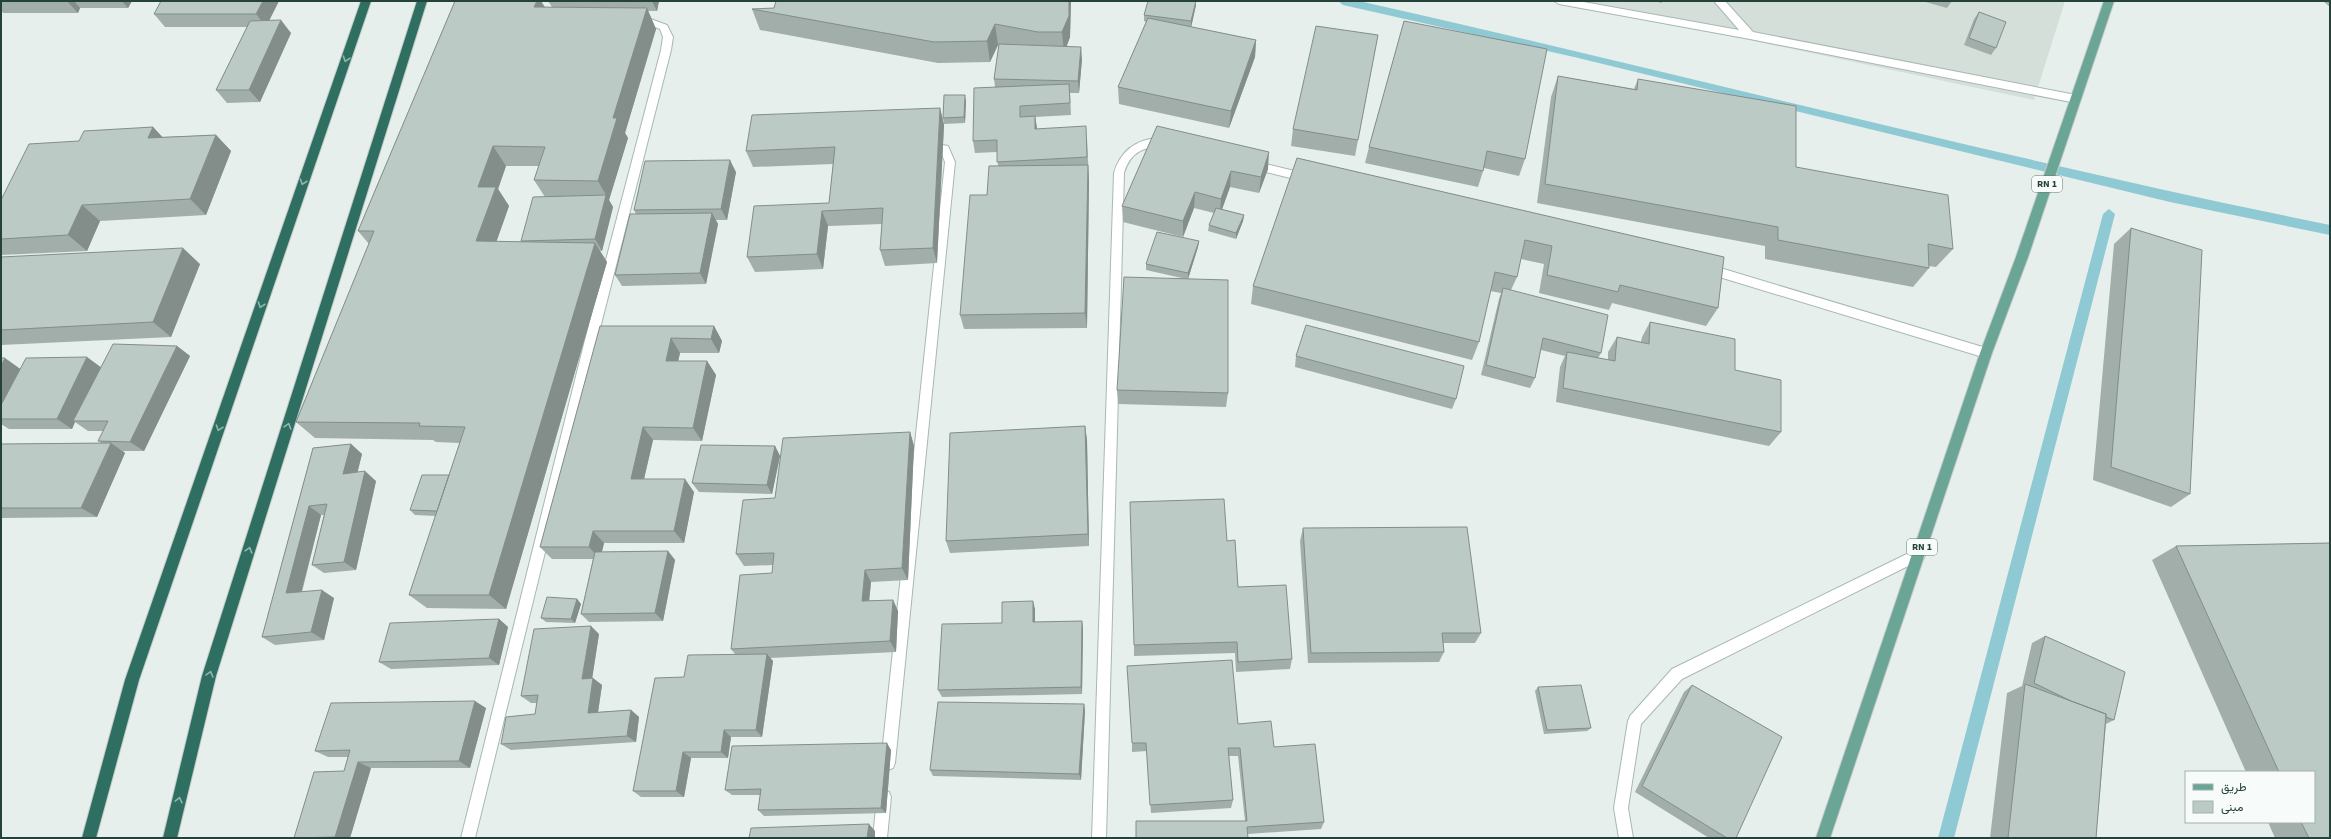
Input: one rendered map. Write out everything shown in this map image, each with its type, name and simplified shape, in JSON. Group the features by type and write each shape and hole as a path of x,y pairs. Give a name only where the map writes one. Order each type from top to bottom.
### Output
{"highway":[{"path":"357,1 358,22"},
{"path":"89,838 132,680 366,1"},
{"path":"170,838 209,676 422,1"}],"main road":[{"name":"RN 1","path":"1823,838 1920,554 1986,353 2022,257 2109,1"}],"street":[{"path":"1558,1 1750,35 2076,99"},
{"path":"1719,1 1750,35"},
{"path":"468,838 590,344 668,37 664,27 648,22 628,22"},
{"path":"1100,838 1119,173 1124,159 1136,148 1162,142 1178,146"},
{"path":"880,838 950,162 944,149 934,146 915,146"},
{"path":"1239,161 1316,180"},
{"path":"1692,266 1986,353"},
{"path":"1626,838 1621,808 1635,721 1677,674 1920,554"}],"shaded area":[{"path":"1565,1 2065,1 2034,100"}],"building":[{"path":"161,1 263,1 256,14 154,14"},
{"path":"455,1 537,1 534,7 647,8 613,118 617,118 598,181 534,180 545,147 493,146 478,187 496,187 476,241 595,243 489,595 409,595 465,427 419,426 420,423 296,422 374,231 358,231"},
{"path":"776,1 1069,1 1069,16 1062,32 1038,32 995,24 987,41 934,42 752,9 774,8"},
{"path":"1148,1 1196,1 1191,21 1144,15"},
{"path":"1979,12 2006,22 1996,48 1969,38"},
{"path":"1148,18 1256,40 1231,111 1118,87"},
{"path":"281,20 249,90 216,90 250,21"},
{"path":"1404,21 1547,49 1525,159 1487,151 1483,171 1369,147"},
{"path":"1316,26 1378,35 1358,140 1293,129"},
{"path":"999,44 1081,47 1078,81 994,79"},
{"path":"1558,76 1637,90 1638,79 1796,106 1796,167 1948,195 1953,249 1928,244 1929,268 1778,240 1778,227 1545,184"},
{"path":"1069,84 1070,103 1020,106 1020,117 1035,116 1035,129 1086,126 1087,157 997,162 997,140 973,141 974,88"},
{"path":"944,95 965,95 964,117 943,118"},
{"path":"940,108 933,248 880,250 883,208 822,211 817,254 747,257 754,206 829,203 835,147 746,151 752,115"},
{"path":"1157,126 1269,152 1261,177 1231,171 1221,199 1195,192 1183,221 1122,206"},
{"path":"153,127 148,138 216,135 190,199 82,205 68,235 1,239 1,200 29,144 79,141 84,131"},
{"path":"1297,158 1724,257 1718,308 1620,285 1618,292 1547,275 1552,246 1525,240 1517,277 1495,272 1479,342 1253,286"},
{"path":"730,160 721,209 634,210 645,161"},
{"path":"1088,165 1085,313 960,315 970,195 987,195 989,166"},
{"path":"606,195 595,239 521,241 533,197"},
{"path":"1216,208 1244,215 1236,233 1209,225"},
{"path":"712,213 700,273 615,275 630,214"},
{"path":"2131,228 2202,250 2190,494 2111,467"},
{"path":"1157,232 1199,241 1188,273 1146,264"},
{"path":"183,248 153,322 1,330 1,257"},
{"path":"1124,277 1228,280 1228,393 1117,390"},
{"path":"1503,288 1608,315 1601,353 1543,338 1535,378 1486,365"},
{"path":"1650,322 1735,339 1735,370 1781,380 1781,432 1563,388 1567,352 1615,361 1617,337 1649,344"},
{"path":"1306,325 1464,366 1456,399 1296,356"},
{"path":"600,326 714,326 711,339 671,338 666,361 707,361 693,428 643,427 631,479 685,479 674,531 593,531 589,547 540,547"},
{"path":"113,344 177,346 130,442 98,441 108,421 73,421"},
{"path":"87,357 57,419 1,419 1,405 26,358"},
{"path":"1,358 5,358 1,366"},
{"path":"1085,426 1088,534 946,541 950,433"},
{"path":"910,432 902,568 865,570 862,601 893,600 890,641 731,649 740,575 772,573 774,553 736,554 743,500 775,498 783,438"},
{"path":"111,443 81,508 1,508 1,444"},
{"path":"351,444 343,474 365,471 344,562 312,565 327,504 309,506 286,593 322,590 311,632 262,637 313,448"},
{"path":"701,445 775,446 767,485 692,483"},
{"path":"422,475 449,475 437,511 410,510"},
{"path":"1224,499 1227,541 1235,540 1238,587 1286,585 1292,659 1238,662 1237,642 1134,645 1130,502"},
{"path":"1467,527 1481,633 1442,633 1444,652 1311,653 1303,528"},
{"path":"2330,543 2330,838 2309,838 2302,823 2315,823 2315,771 2279,771 2176,546"},
{"path":"668,551 655,613 581,614 595,552"},
{"path":"547,597 577,599 571,619 541,618"},
{"path":"1033,601 1033,622 1082,621 1081,687 938,690 942,624 1002,623 1002,602"},
{"path":"499,619 489,658 379,662 390,623"},
{"path":"591,626 582,679 593,678 588,713 631,710 627,736 501,744 506,717 535,714 538,695 521,696 534,629"},
{"path":"2045,636 2125,672 2114,720 2106,717 2106,714 2071,701 2034,683"},
{"path":"767,654 756,730 724,730 721,752 683,752 676,791 633,791 655,678 684,677 688,655"},
{"path":"1232,660 1238,724 1271,721 1274,747 1315,744 1324,822 1247,827 1248,838 1136,838 1136,821 1247,821 1240,748 1228,748 1233,800 1150,805 1146,743 1132,743 1127,666"},
{"path":"2025,684 2106,714 2096,838 2008,838"},
{"path":"1581,685 1591,728 1547,730 1538,687"},
{"path":"1692,685 1782,737 1736,838 1727,838 1642,786"},
{"path":"475,701 459,761 358,762 335,837 294,838 314,772 344,771 350,750 315,751 331,703"},
{"path":"938,702 1084,704 1079,774 930,770"},
{"path":"887,743 881,808 758,810 761,789 725,790 732,746"},
{"path":"869,824 867,838 749,838 751,828"}],"waterway":[{"path":"1343,1 1574,53 2170,197 2330,230"},
{"path":"1946,838 2109,214"}]}
